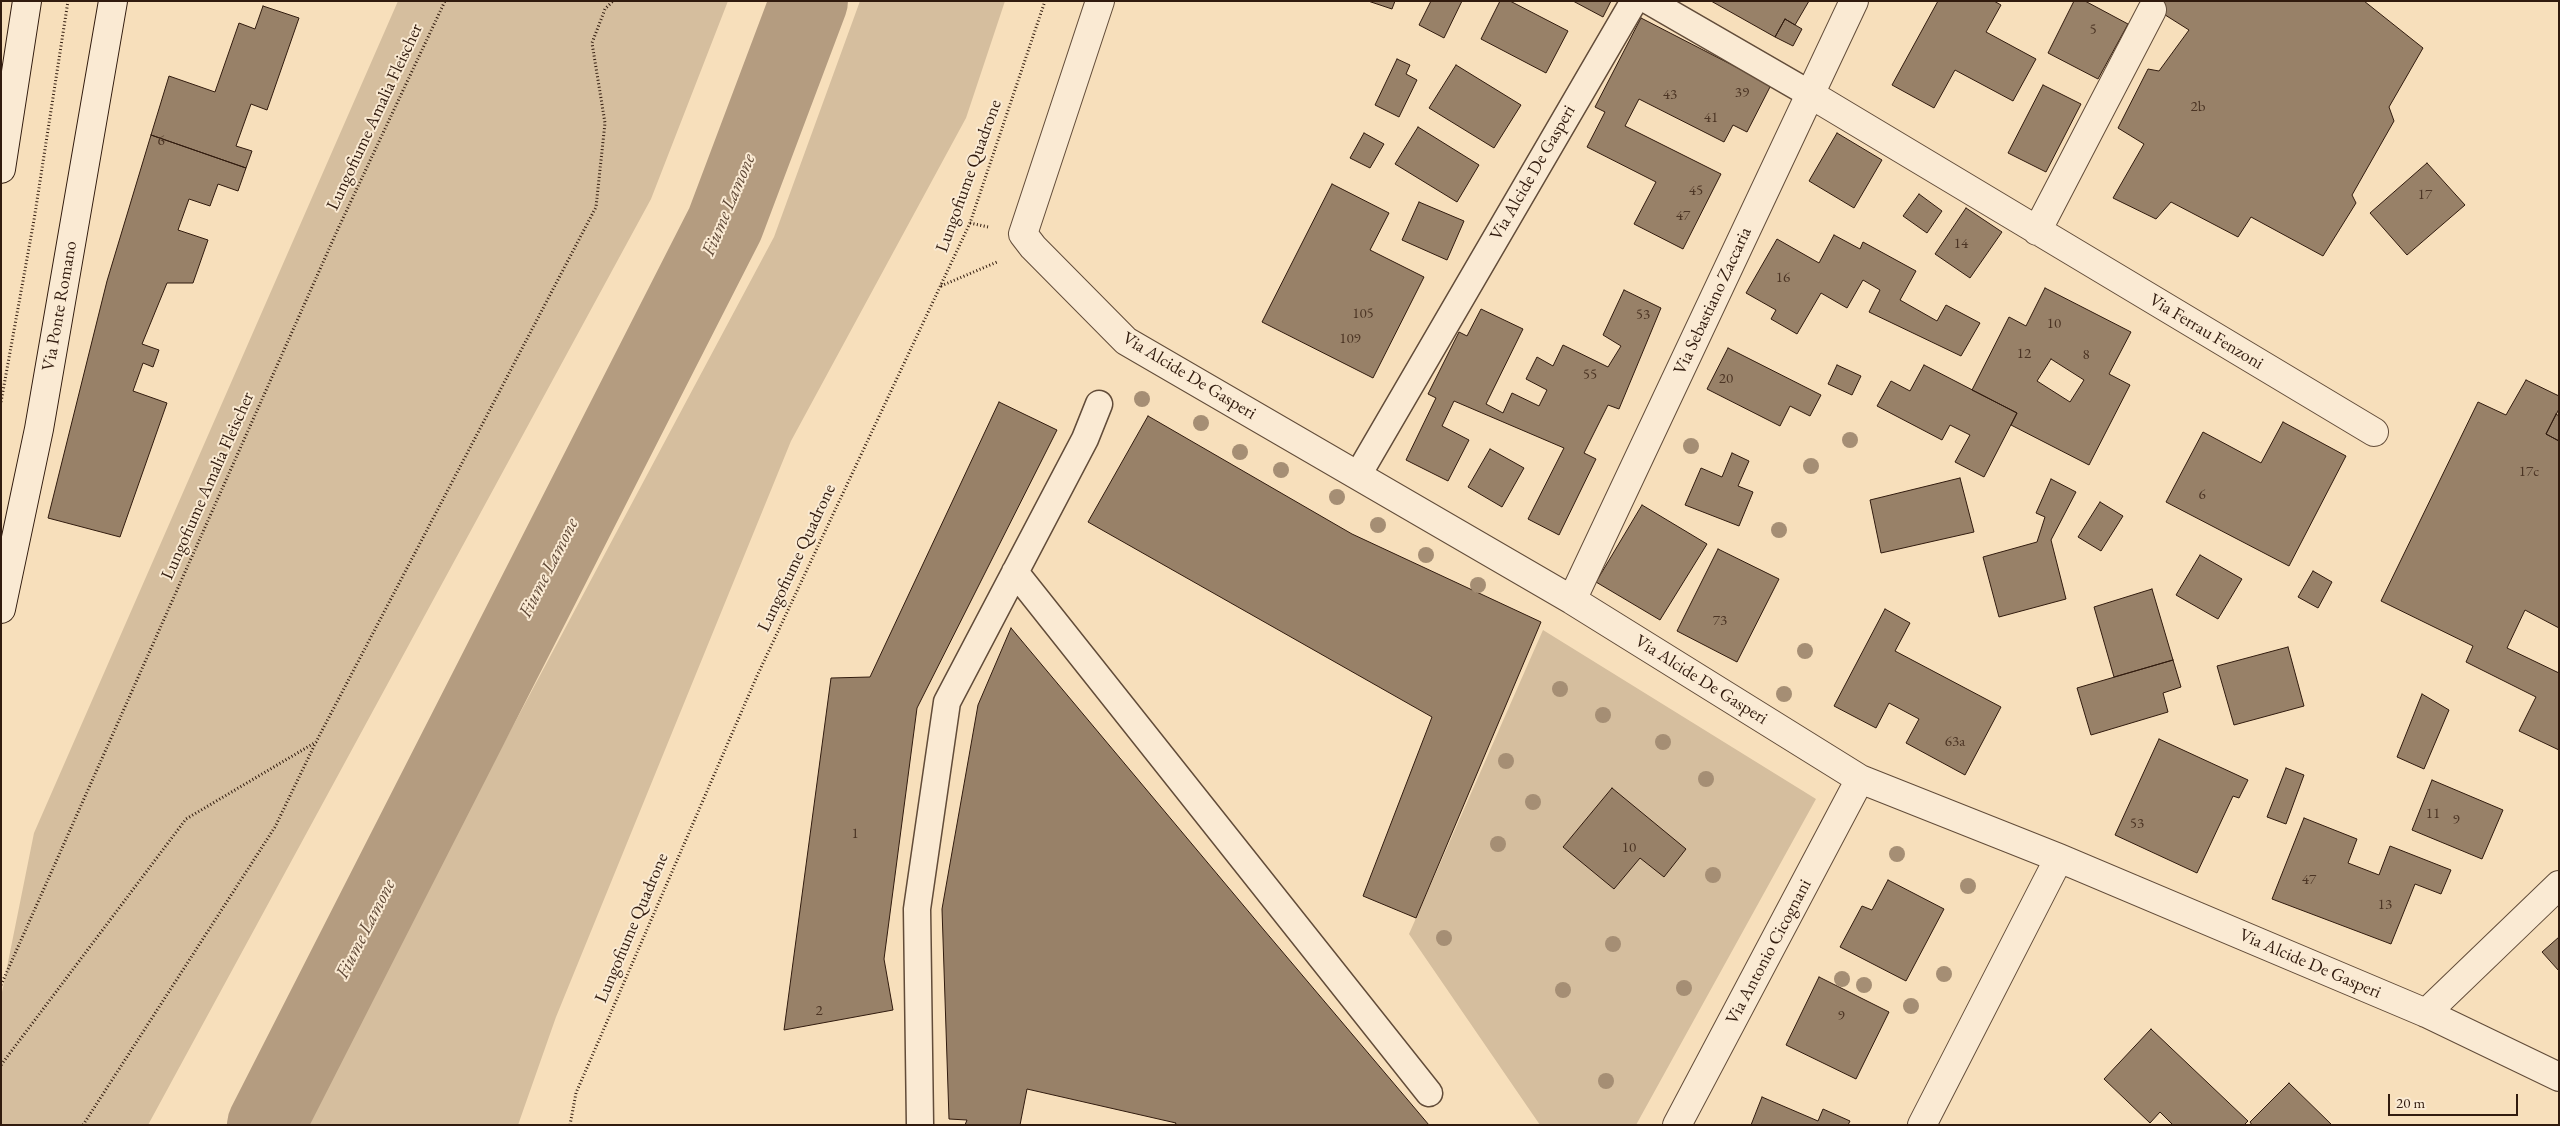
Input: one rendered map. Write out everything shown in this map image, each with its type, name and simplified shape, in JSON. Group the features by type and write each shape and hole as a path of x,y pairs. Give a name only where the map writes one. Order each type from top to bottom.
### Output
{"street":[{"path":"1,170 27,1"},
{"name":"Via Ponte Romano","path":"1,609 39,429 113,1"},
{"path":"1028,240 1100,1"},
{"name":"Via Sebastiano Zaccaria","path":"1572,600 1854,1"},
{"path":"2037,231 2152,10"},
{"name":"Via Ferrau Fenzoni","path":"1810,94 2374,432"},
{"name":"Via Alcide De Gasperi","path":"1028,240 1126,341 1572,600 1860,779 2059,858 2426,1013 2559,1077"},
{"name":"Via Antonio Cicognani","path":"1677,1125 1860,779"},
{"path":"1922,1125 2059,858"},
{"path":"2426,1013 2559,884"}],"lane":[{"name":"Via Alcide De Gasperi","path":"1358,475 1634,1"},
{"path":"1649,1 1810,94"},
{"path":"920,1125 917,909 947,702 1085,440 1099,404"},
{"path":"1015,572 1428,1093"}],"path":[{"path":"1,402 34,220 68,1"},
{"name":"Lungofiume Amalia Fleischer","path":"1,985 332,240 445,1"},
{"path":"83,1125 275,827 316,742 596,207 605,123 592,43 605,9 613,1"},
{"name":"Lungofiume Quadrone","path":"570,1125 576,1093 757,676 970,224 1046,1"},
{"path":"940,286 1028,240"},
{"path":"1,1065 186,819 316,742"}],"shaded area":[{"path":"398,1 728,1 651,199 148,1125 1,1125 1,997 34,833"},
{"path":"860,1 1005,1 966,118 791,441 556,1017 518,1125 300,1125 774,237"},
{"path":"1543,630 1816,799 1636,1125 1540,1125 1409,934"}],"building":[{"path":"1368,1 1395,1 1392,9"},
{"path":"1431,1 1462,1 1444,38 1419,25"},
{"path":"1500,1 1510,1 1568,31 1546,73 1481,39"},
{"path":"1573,1 1611,1 1603,17"},
{"path":"1711,1 1809,1 1795,25 1785,19 1775,37"},
{"path":"1938,1 1994,1 2001,5 1986,32 2036,59 2013,101 1955,70 1934,108 1892,85"},
{"path":"2074,1 2085,1 2128,24 2098,79 2048,53"},
{"path":"2143,1 2364,1 2423,48 2389,107 2394,121 2352,195 2356,203 2323,256 2251,217 2238,237 2171,202 2156,219 2113,198 2144,144 2118,128 2148,69 2159,71 2189,30"},
{"path":"263,6 299,18 267,110 251,104 236,146 252,151 246,168 151,135 169,76 215,92 239,23 255,29"},
{"path":"1641,18 1771,85 1747,132 1733,125 1724,142 1639,99 1625,126 1721,174 1683,249 1634,224 1656,182 1587,147 1605,112 1595,107"},
{"path":"1785,19 1802,29 1793,46 1775,37"},
{"path":"1397,59 1410,65 1406,74 1417,80 1399,117 1375,105"},
{"path":"1456,65 1521,105 1494,148 1429,108"},
{"path":"2043,85 2081,104 2046,172 2008,153"},
{"path":"1418,127 1479,165 1457,202 1395,164"},
{"path":"1364,133 1384,144 1370,168 1350,158"},
{"path":"1837,133 1882,160 1854,208 1809,181"},
{"path":"151,135 246,168 238,191 218,184 210,206 189,199 178,230 208,240 193,283 167,283 142,344 159,350 153,367 143,363 133,391 167,403 120,537 48,518 107,281"},
{"path":"2427,163 2465,205 2407,255 2370,213"},
{"path":"1332,184 1389,213 1370,250 1424,277 1373,378 1262,322"},
{"path":"1919,194 1942,211 1927,233 1903,216"},
{"path":"1419,202 1464,221 1447,260 1402,240"},
{"path":"1966,208 2002,232 1970,278 1935,254"},
{"path":"1834,235 1860,249 1863,242 1916,271 1900,300 1937,321 1946,305 1980,323 1961,356 1869,312 1880,290 1863,280 1847,308 1821,293 1797,334 1771,319 1776,310 1746,293 1777,239 1819,263"},
{"path":"2045,288 2131,332 2109,374 2130,385 2089,465 2011,425 2017,413 1972,390 2009,317 2026,326","holes":["2051,359 2084,380 2070,402 2037,381"]},
{"path":"1624,290 1661,308 1619,409 1608,405 1584,453 1596,459 1559,535 1528,519 1564,448 1454,401 1442,426 1469,440 1448,481 1406,460 1436,398 1428,394 1459,332 1467,336 1481,309 1523,329 1486,404 1503,413 1512,393 1539,406 1547,390 1526,379 1537,357 1553,366 1563,345 1608,367 1621,346 1603,335"},
{"path":"1728,348 1821,395 1810,416 1790,406 1780,426 1707,389"},
{"path":"1837,365 1861,376 1852,395 1828,384"},
{"path":"1924,365 2017,413 1984,477 1955,462 1970,435 1950,425 1942,440 1877,406 1891,381 1910,391"},
{"path":"2526,380 2559,396 2559,409 2546,434 2559,441 2559,628 2525,610 2507,648 2559,673 2559,750 2519,731 2536,697 2466,662 2473,646 2381,601 2478,402 2506,415"},
{"path":"999,402 1057,430 917,708 884,959 893,1010 784,1030 831,678 870,677"},
{"path":"2556,414 2559,416 2559,441 2546,434"},
{"path":"1148,416 1352,534 1541,622 1416,918 1363,896 1432,717 1088,522"},
{"path":"2283,422 2346,456 2289,566 2166,502 2203,432 2261,463"},
{"path":"1490,449 1524,468 1502,507 1468,487"},
{"path":"1732,453 1749,461 1738,486 1753,492 1739,526 1685,505 1701,468 1722,477"},
{"path":"1960,478 1974,532 1881,553 1870,500"},
{"path":"2051,479 2076,492 2051,540 2066,599 1999,617 1983,557 2037,542 2045,517 2036,513"},
{"path":"2100,502 2123,516 2101,551 2078,537"},
{"path":"1642,505 1707,544 1660,620 1596,582"},
{"path":"1718,549 1779,579 1737,662 1677,631"},
{"path":"2200,555 2242,579 2218,619 2176,595"},
{"path":"2313,571 2332,582 2318,608 2298,597"},
{"path":"2152,589 2173,660 2114,677 2094,607"},
{"path":"1885,609 1910,623 1895,651 2001,707 1965,775 1906,743 1919,719 1889,703 1876,728 1834,706"},
{"path":"1011,628 1429,1125 1175,1125 1176,1123 1027,1089 1020,1125 965,1125 967,1120 949,1119 942,909 978,705"},
{"path":"2288,647 2304,706 2234,725 2217,666"},
{"path":"2173,660 2181,687 2163,693 2168,712 2091,735 2077,688"},
{"path":"2422,694 2449,710 2424,769 2397,757"},
{"path":"2159,739 2248,780 2239,798 2233,796 2197,873 2115,835"},
{"path":"2286,768 2304,775 2286,824 2267,817"},
{"path":"2432,780 2503,810 2482,859 2412,830"},
{"path":"1612,788 1686,849 1664,877 1640,858 1614,889 1563,847"},
{"path":"2304,818 2357,839 2348,863 2379,875 2390,846 2451,870 2441,894 2415,884 2391,944 2272,899"},
{"path":"1888,880 1944,909 1906,981 1840,947 1862,906 1872,910"},
{"path":"2559,937 2559,971 2542,952"},
{"path":"1819,977 1889,1012 1856,1079 1786,1045"},
{"path":"2151,1029 2248,1121 2244,1125 2173,1125 2160,1112 2150,1123 2104,1079"},
{"path":"2289,1083 2332,1125 2252,1125 2250,1122"},
{"path":"1762,1097 1818,1121 1823,1109 1850,1121 1848,1125 1751,1125"}],"waterway":[{"name":"Fiume Lamone","path":"266,1125 725,224 809,1"}]}
